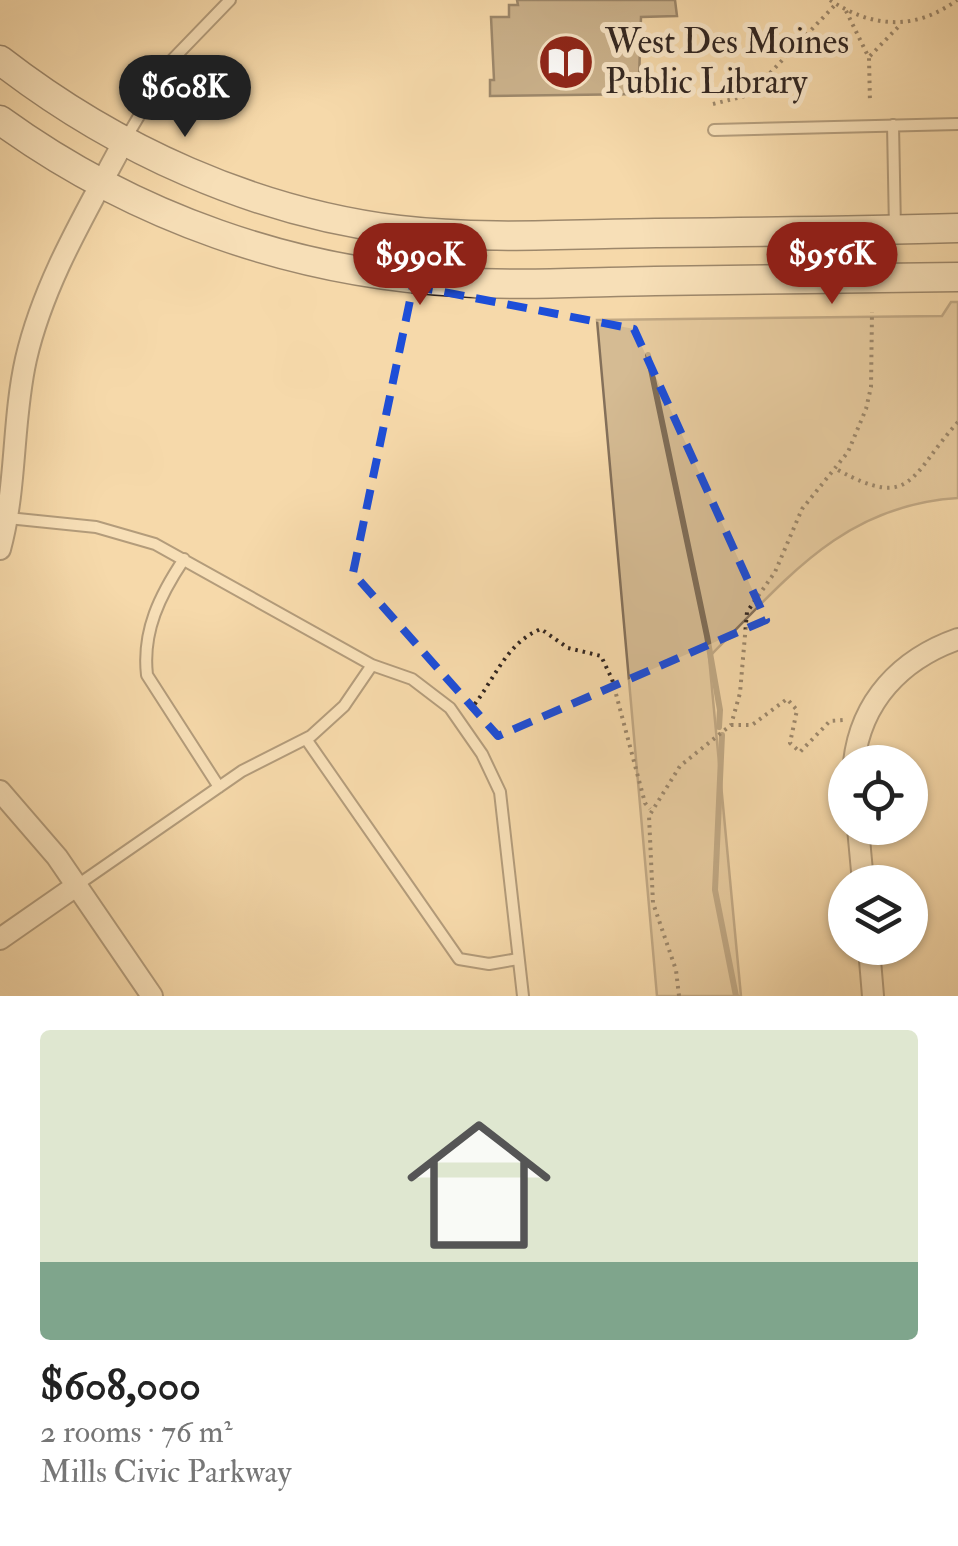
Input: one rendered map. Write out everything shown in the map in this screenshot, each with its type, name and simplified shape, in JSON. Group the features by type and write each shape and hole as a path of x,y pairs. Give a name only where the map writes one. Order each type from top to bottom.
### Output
{"main road":[{"path":"0,60 124,142 194,175 274,203 396,230 489,235 958,228"},
{"path":"0,120 101,184 183,222 265,250 418,279 522,283 958,277"}],"street":[{"path":"0,549 8,518 8,430 38,318 51,281 124,142"},
{"path":"858,745 864,720 894,676 923,654 958,639"},
{"path":"0,791 28,819 152,996"},
{"path":"0,939 76,886"},
{"path":"870,965 873,996"}],"lane":[{"path":"124,142 172,60 230,0"},
{"path":"893,124 895,230"},
{"path":"714,130 958,124"},
{"path":"8,518 96,527 154,544 372,665 412,679 460,722 500,792 522,996"},
{"path":"184,559 152,614 145,657 147,675 219,787"},
{"path":"76,886 219,787 306,739 332,720 372,665"},
{"path":"306,739 459,958 490,964 518,959"}],"path":[{"path":"830,0 870,21 901,24 927,18 957,0"},
{"path":"713,104 749,95 836,4"},
{"path":"846,11 869,58 870,103"},
{"path":"869,58 901,24"},
{"path":"678,996 676,970 653,903 648,842 652,810 680,766 731,725 741,683 748,612 775,572 802,510 838,470 857,432 871,387 872,312"},
{"path":"838,470 871,489 900,486 916,474 958,422"},
{"path":"460,722 495,681 511,647 527,635 541,629 568,648 602,656 612,679 644,803 652,810"},
{"path":"731,725 752,725 787,699 797,710 790,743 800,752 830,721 844,720"}],"highlighted area":[{"path":"413,286 634,329 766,620 498,736 353,573"}],"shaded area":[{"path":"951,302 958,302 958,498 917,504 848,531 791,575 709,657 741,996 657,996 597,320 942,316"}],"building":[{"name":"West Des Moines Public Library","path":"517,0 675,0 677,16 641,17 639,79 643,79 643,94 490,96 490,80 494,80 491,17 509,17 509,5 518,5"}],"waterway":[{"path":"648,355 707,636 720,710 719,727"},
{"path":"722,735 715,890 736,996"}],"place":[{"name":"West Des Moines Public Library","path":"566,62"}]}
